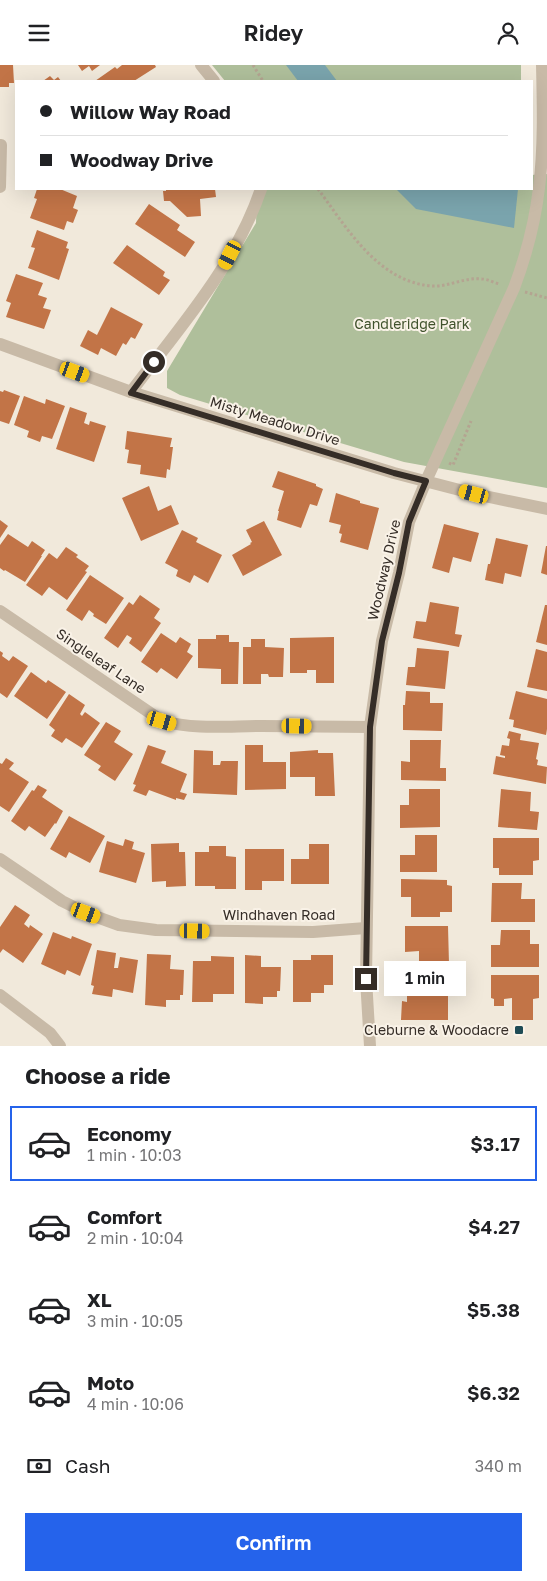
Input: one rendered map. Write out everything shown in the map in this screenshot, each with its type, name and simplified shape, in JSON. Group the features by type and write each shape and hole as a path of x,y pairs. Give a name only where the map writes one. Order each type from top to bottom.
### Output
{"street":[{"path":"201,65 213,80"},
{"name":"Woodway Drive","path":"370,1046 366,979 366,928 370,727 382,641 399,573 409,522 514,288 524,261 539,188 543,110 542,65"},
{"path":"0,187 1,145"},
{"path":"131,393 222,270 253,211 260,190"},
{"name":"Misty Meadow Drive","path":"0,344 131,393 394,473 474,494 547,509"},
{"name":"Singleleaf Lane","path":"0,611 162,721 179,726 198,728 261,726 370,727"},
{"name":"Windhaven Road","path":"0,859 62,901 86,913 119,925 156,930 312,932 366,928"},
{"path":"0,995 50,1033 60,1046"}],"path":[{"path":"254,65 262,80"},
{"path":"319,190 362,248 392,273 418,284 434,286 481,279 547,298"}],"green space":[{"path":"212,65 521,65 521,80 224,80"},
{"name":"Candleridge Park","path":"547,174 547,488 404,462 180,395 167,388 167,371 256,223 257,190 533,190 533,175"}],"water":[{"path":"286,65 325,65 336,80 297,80"},
{"path":"397,190 518,190 514,228 416,209"}],"building":[{"path":"0,65 13,65 14,83 9,83 9,87 0,87"},
{"path":"78,65 100,65 92,71 89,66 82,71"},
{"path":"122,65 155,65 156,67 136,80 96,80 115,67 117,69"},
{"path":"50,76 54,80 44,80"},
{"path":"37,190 62,190 77,196 73,208 78,210 73,223 67,221 64,230 30,218 37,199 34,198"},
{"path":"215,190 216,197 200,199 201,216 187,217 170,201 164,201 163,191"},
{"path":"149,204 180,225 177,230 195,242 185,257 135,224"},
{"path":"37,230 68,242 66,248 69,249 59,280 28,268 35,248 31,247"},
{"path":"127,245 165,272 163,276 170,280 159,295 113,263"},
{"path":"16,274 43,283 38,295 47,298 43,308 51,310 44,329 6,317 11,303 6,301"},
{"path":"111,307 143,324 135,339 131,337 126,345 123,343 116,356 101,348 98,355 80,346 88,330 97,335"},
{"path":"4,390 20,396 9,424 0,421 0,391 3,392"},
{"path":"24,396 45,404 46,399 65,406 52,439 42,436 40,442 27,437 29,431 14,425"},
{"path":"70,407 87,413 84,423 89,425 90,421 106,426 94,462 56,449"},
{"path":"127,431 172,438 170,447 173,447 170,470 167,469 166,478 140,474 141,465 127,463 129,450 125,449"},
{"path":"278,471 316,484 316,486 323,489 317,506 310,504 301,528 277,520 284,491 272,487"},
{"path":"149,486 158,511 171,505 179,524 141,541 122,498"},
{"path":"336,493 360,501 360,503 379,508 368,550 340,542 342,534 339,533 341,525 329,522"},
{"path":"0,520 8,526 0,538"},
{"path":"264,521 282,555 243,576 232,555 251,544 252,542 246,530"},
{"path":"444,524 479,533 471,562 453,557 449,573 432,568"},
{"path":"182,530 198,538 196,542 222,555 208,583 194,575 190,583 176,576 178,570 165,563"},
{"path":"8,534 28,547 32,541 45,550 25,582 0,568 0,545"},
{"path":"496,538 528,545 521,577 505,573 503,584 485,580"},
{"path":"547,546 547,575 541,573"},
{"path":"66,547 89,566 85,571 87,572 67,600 49,587 42,596 26,585 49,553 57,559"},
{"path":"90,575 124,598 106,624 93,616 94,614 89,610 82,621 66,610"},
{"path":"140,595 160,609 154,618 161,623 141,652 129,643 132,638 127,635 118,648 104,638 129,602 133,605"},
{"path":"430,602 459,607 455,634 462,635 459,647 413,638 416,621 426,622"},
{"path":"545,605 547,605 547,645 536,642"},
{"path":"161,633 176,643 180,637 191,644 187,652 193,656 177,679 161,668 157,673 141,662"},
{"path":"216,635 229,635 229,642 239,642 238,684 221,684 221,669 198,668 198,639 216,639"},
{"path":"334,637 334,683 316,683 316,670 307,670 307,673 290,673 290,638"},
{"path":"251,639 265,639 265,647 284,648 283,677 269,677 268,674 261,674 261,684 243,684 243,647 251,647"},
{"path":"417,648 449,651 445,689 406,685 408,667 415,667"},
{"path":"536,649 547,652 547,691 527,687"},
{"path":"0,651 3,653 2,656 9,661 13,656 28,666 7,698 0,693"},
{"path":"31,672 46,683 48,680 66,692 47,719 14,696"},
{"path":"406,691 430,692 430,703 443,703 442,731 403,730 403,705 405,705"},
{"path":"516,691 547,699 546,735 513,727 514,720 509,719"},
{"path":"69,694 85,705 80,714 82,716 85,712 100,723 82,748 66,738 62,743 51,736 55,730 49,725"},
{"path":"106,722 121,731 114,742 133,754 115,781 98,770 101,766 84,755"},
{"path":"509,731 521,734 520,740 539,743 536,759 538,760 537,765 547,767 546,784 493,774 496,756 505,758 505,756 500,755 502,745 509,746 510,739 507,738"},
{"path":"410,740 441,740 440,768 446,768 446,781 401,780 401,761 410,762"},
{"path":"148,745 166,751 161,763 187,774 180,792 187,794 184,800 176,798 176,800 149,790 146,796 133,791 136,785 133,784"},
{"path":"245,745 263,745 263,762 286,762 286,789 245,790"},
{"path":"194,750 213,751 213,765 220,765 221,761 238,761 237,795 193,793"},
{"path":"318,750 318,753 333,753 335,796 315,796 315,777 290,777 290,752"},
{"path":"6,758 14,763 9,769 29,782 9,812 0,806 0,763 2,764"},
{"path":"38,785 47,790 42,797 63,811 56,824 45,837 29,826 25,831 11,821 32,790 34,791"},
{"path":"409,789 440,789 440,827 400,828 400,805 409,805"},
{"path":"501,789 531,792 530,811 539,812 537,830 498,827"},
{"path":"69,816 105,836 90,863 69,852 66,858 50,849"},
{"path":"415,835 437,835 437,872 400,872 400,855 415,855"},
{"path":"493,838 539,838 539,860 533,861 533,875 499,875 499,868 493,868"},
{"path":"125,839 134,842 132,849 145,853 136,883 99,872 107,841 123,846"},
{"path":"179,843 179,852 185,852 186,886 166,887 166,881 152,882 151,844"},
{"path":"309,844 329,844 329,884 291,884 291,859 309,859"},
{"path":"209,846 226,846 226,856 236,857 236,889 215,889 215,886 195,886 195,852 209,852"},
{"path":"245,849 284,849 284,881 262,881 262,890 245,890"},
{"path":"401,879 447,880 447,885 452,886 452,912 440,912 440,917 411,917 411,897 401,897"},
{"path":"492,883 522,883 521,899 535,899 535,922 491,922"},
{"path":"15,905 30,915 24,924 29,928 30,925 43,934 23,963 3,949 0,953 0,927"},
{"path":"405,926 448,926 449,964 419,964 419,951 405,952"},
{"path":"501,930 530,930 530,944 539,944 539,967 491,967 491,945 500,945"},
{"path":"53,932 71,939 72,936 92,944 80,976 67,970 65,975 41,964"},
{"path":"97,950 116,953 114,968 118,968 120,957 138,960 133,993 113,989 112,997 92,994 94,986 91,985"},
{"path":"147,954 171,955 170,969 184,970 183,995 180,995 180,1000 166,1000 166,1007 145,1005"},
{"path":"245,955 261,956 261,967 281,967 280,991 277,991 277,997 263,997 263,1004 245,1003"},
{"path":"311,955 333,955 333,985 324,985 324,993 311,993 311,1002 293,1002 293,960 311,960"},
{"path":"211,956 234,957 234,994 213,994 213,1002 192,1002 193,961 211,961"},
{"path":"418,973 448,973 448,1020 401,1020 402,1001 407,1002 407,983 418,983"},
{"path":"491,975 539,975 539,998 533,999 533,1020 512,1020 512,998 504,999 504,1006 494,1006 494,999 491,998"}],"place":[{"name":"Cleburne & Woodacre","path":"519,1030"}],"route":[{"path":"154,362 131,393 426,481 409,522 399,573 382,641 370,727 366,979"}]}
